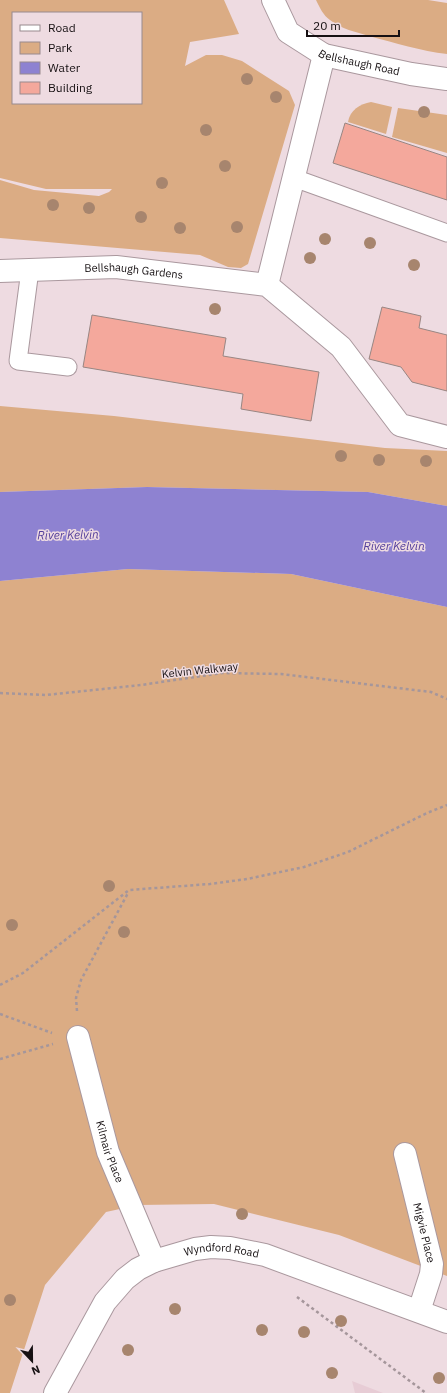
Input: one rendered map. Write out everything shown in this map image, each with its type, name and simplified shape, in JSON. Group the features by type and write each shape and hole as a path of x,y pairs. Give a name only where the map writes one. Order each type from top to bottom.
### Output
{"street":[{"name":"Bellshaugh Road","path":"273,0 288,32 324,55 411,74 447,79"},
{"path":"324,55 267,285 341,347 400,426 447,437"},
{"name":"Bellshaugh Gardens","path":"0,271 116,267 267,285"},
{"name":"Kilmair Place","path":"78,1037 108,1152 154,1262"},
{"name":"Migvie Place","path":"405,1154 432,1264 431,1274 419,1311"},
{"name":"Wyndford Road","path":"55,1393 105,1302 125,1279 138,1269 154,1262 195,1249 211,1247 246,1250 290,1264 447,1322"}],"lane":[{"path":"294,178 447,233"},
{"path":"30,270 18,361 68,367"}],"path":[{"name":"Kelvin Walkway","path":"0,693 46,695 141,685 222,673 281,674 431,692 447,699"},
{"path":"0,985 23,973 129,890 210,884 240,880 304,867 348,852 427,813 447,805"},
{"path":"78,1037 76,998 81,980 129,890"},
{"path":"0,1014 50,1033 78,1037"},
{"path":"0,1059 78,1037"},
{"path":"290,1264 291,1293 426,1393"}],"shaded area":[{"path":"352,1381 383,1393 355,1393"}],"green space":[{"path":"0,0 224,0 239,34 190,42 185,66 206,55 222,55 242,61 289,91 295,105 248,264 241,268 228,267 200,255 0,238 0,180 34,190 99,196 109,192 112,189 46,189 0,178"},
{"path":"316,0 428,0 447,3 447,54 408,46 344,28 325,16"},
{"path":"371,102 392,107 386,134 348,122 351,114 356,108"},
{"path":"398,108 447,115 447,153 392,137"},
{"path":"0,406 114,416 385,448 447,451 447,506 368,492 147,487 0,492"},
{"path":"128,569 291,574 447,607 447,1276 339,1235 214,1204 138,1205 106,1212 45,1285 10,1393 0,1393 0,581"}],"water":[{"name":"River Kelvin","path":"147,487 368,492 447,506 447,607 291,574 128,569 0,581 0,492"}],"building":[{"path":"345,123 447,157 447,200 333,163"},
{"path":"382,307 421,316 419,328 447,335 447,391 412,382 401,367 369,359"},
{"path":"92,315 226,338 223,356 319,372 311,421 241,409 243,394 83,367"}]}
